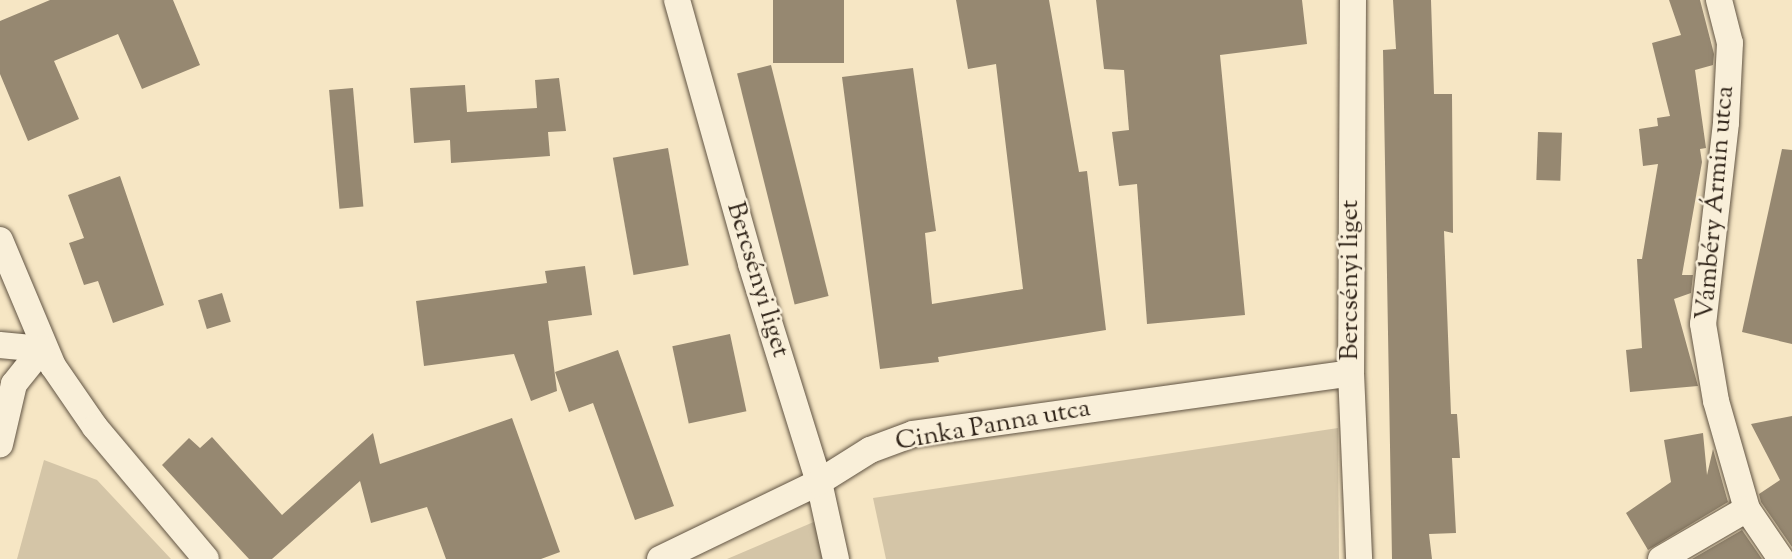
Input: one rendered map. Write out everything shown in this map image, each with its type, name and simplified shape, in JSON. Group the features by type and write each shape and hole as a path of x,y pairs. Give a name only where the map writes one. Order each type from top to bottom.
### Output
{"street":[{"name":"Bercsényi liget","path":"677,0 751,264 819,482 836,559"},
{"name":"Bercsényi liget","path":"1353,0 1351,373 1359,559"},
{"name":"Vámbéry Ármin utca","path":"1719,0 1730,43 1726,124 1703,324 1716,401 1747,509 1781,559"},
{"path":"0,240 42,349 95,427 206,559"},
{"path":"0,345 42,349"},
{"path":"0,444 14,384 42,349"},
{"name":"Cinka Panna utca","path":"660,559 819,482 870,450 913,434 1351,373"},
{"path":"1661,559 1747,509"}],"shaded area":[{"path":"1338,428 1339,559 886,559 873,498"},
{"path":"44,460 97,480 171,559 17,559"},
{"path":"816,521 824,559 727,559"}],"building":[{"path":"50,0 173,0 200,65 142,89 118,34 54,61 79,119 28,141 0,74 0,21"},
{"path":"773,0 844,0 844,63 773,63"},
{"path":"956,0 1049,0 1079,172 1087,171 1106,330 938,357 939,362 880,369 842,77 913,68 936,231 925,233 932,304 1023,289 996,64 968,69"},
{"path":"1096,0 1302,0 1307,44 1220,55 1245,315 1147,324 1137,184 1119,186 1112,132 1129,130 1124,70 1104,69"},
{"path":"1393,0 1431,0 1434,94 1452,94 1453,233 1444,231 1451,414 1457,414 1460,458 1452,458 1456,533 1429,534 1432,559 1392,559 1383,50 1396,49"},
{"path":"1669,0 1700,0 1714,54 1713,65 1695,70 1706,148 1700,149 1702,162 1682,275 1693,275 1691,293 1674,299 1698,386 1630,392 1626,350 1642,348 1637,259 1642,259 1658,164 1643,166 1639,129 1658,126 1657,118 1670,116 1652,43 1681,35"},
{"path":"771,65 829,296 795,304 737,73"},
{"path":"559,78 566,131 548,132 550,156 451,163 450,140 414,143 410,88 465,85 467,112 537,108 535,80"},
{"path":"353,88 363,207 339,209 329,90"},
{"path":"1538,132 1562,133 1560,181 1536,180"},
{"path":"668,148 689,265 634,275 613,158"},
{"path":"1782,149 1792,150 1792,344 1742,332"},
{"path":"120,176 164,305 113,323 98,281 84,285 69,243 84,238 68,195"},
{"path":"585,266 592,315 548,321 557,391 531,401 514,354 424,366 416,301 547,283 545,271"},
{"path":"222,293 231,322 207,329 198,300"},
{"path":"730,334 746,411 689,424 672,346"},
{"path":"618,350 674,506 635,520 593,403 569,412 555,372"},
{"path":"1792,416 1792,547 1761,502 1759,494 1780,480 1751,424"},
{"path":"512,418 560,552 541,559 446,559 427,507 371,523 360,481 272,559 249,559 162,465 189,438 200,448 212,437 282,515 373,433 380,464"},
{"path":"1703,433 1707,475 1713,449 1728,502 1648,550 1626,513 1671,482 1664,440"},
{"path":"1742,530 1762,559 1692,559"}]}
